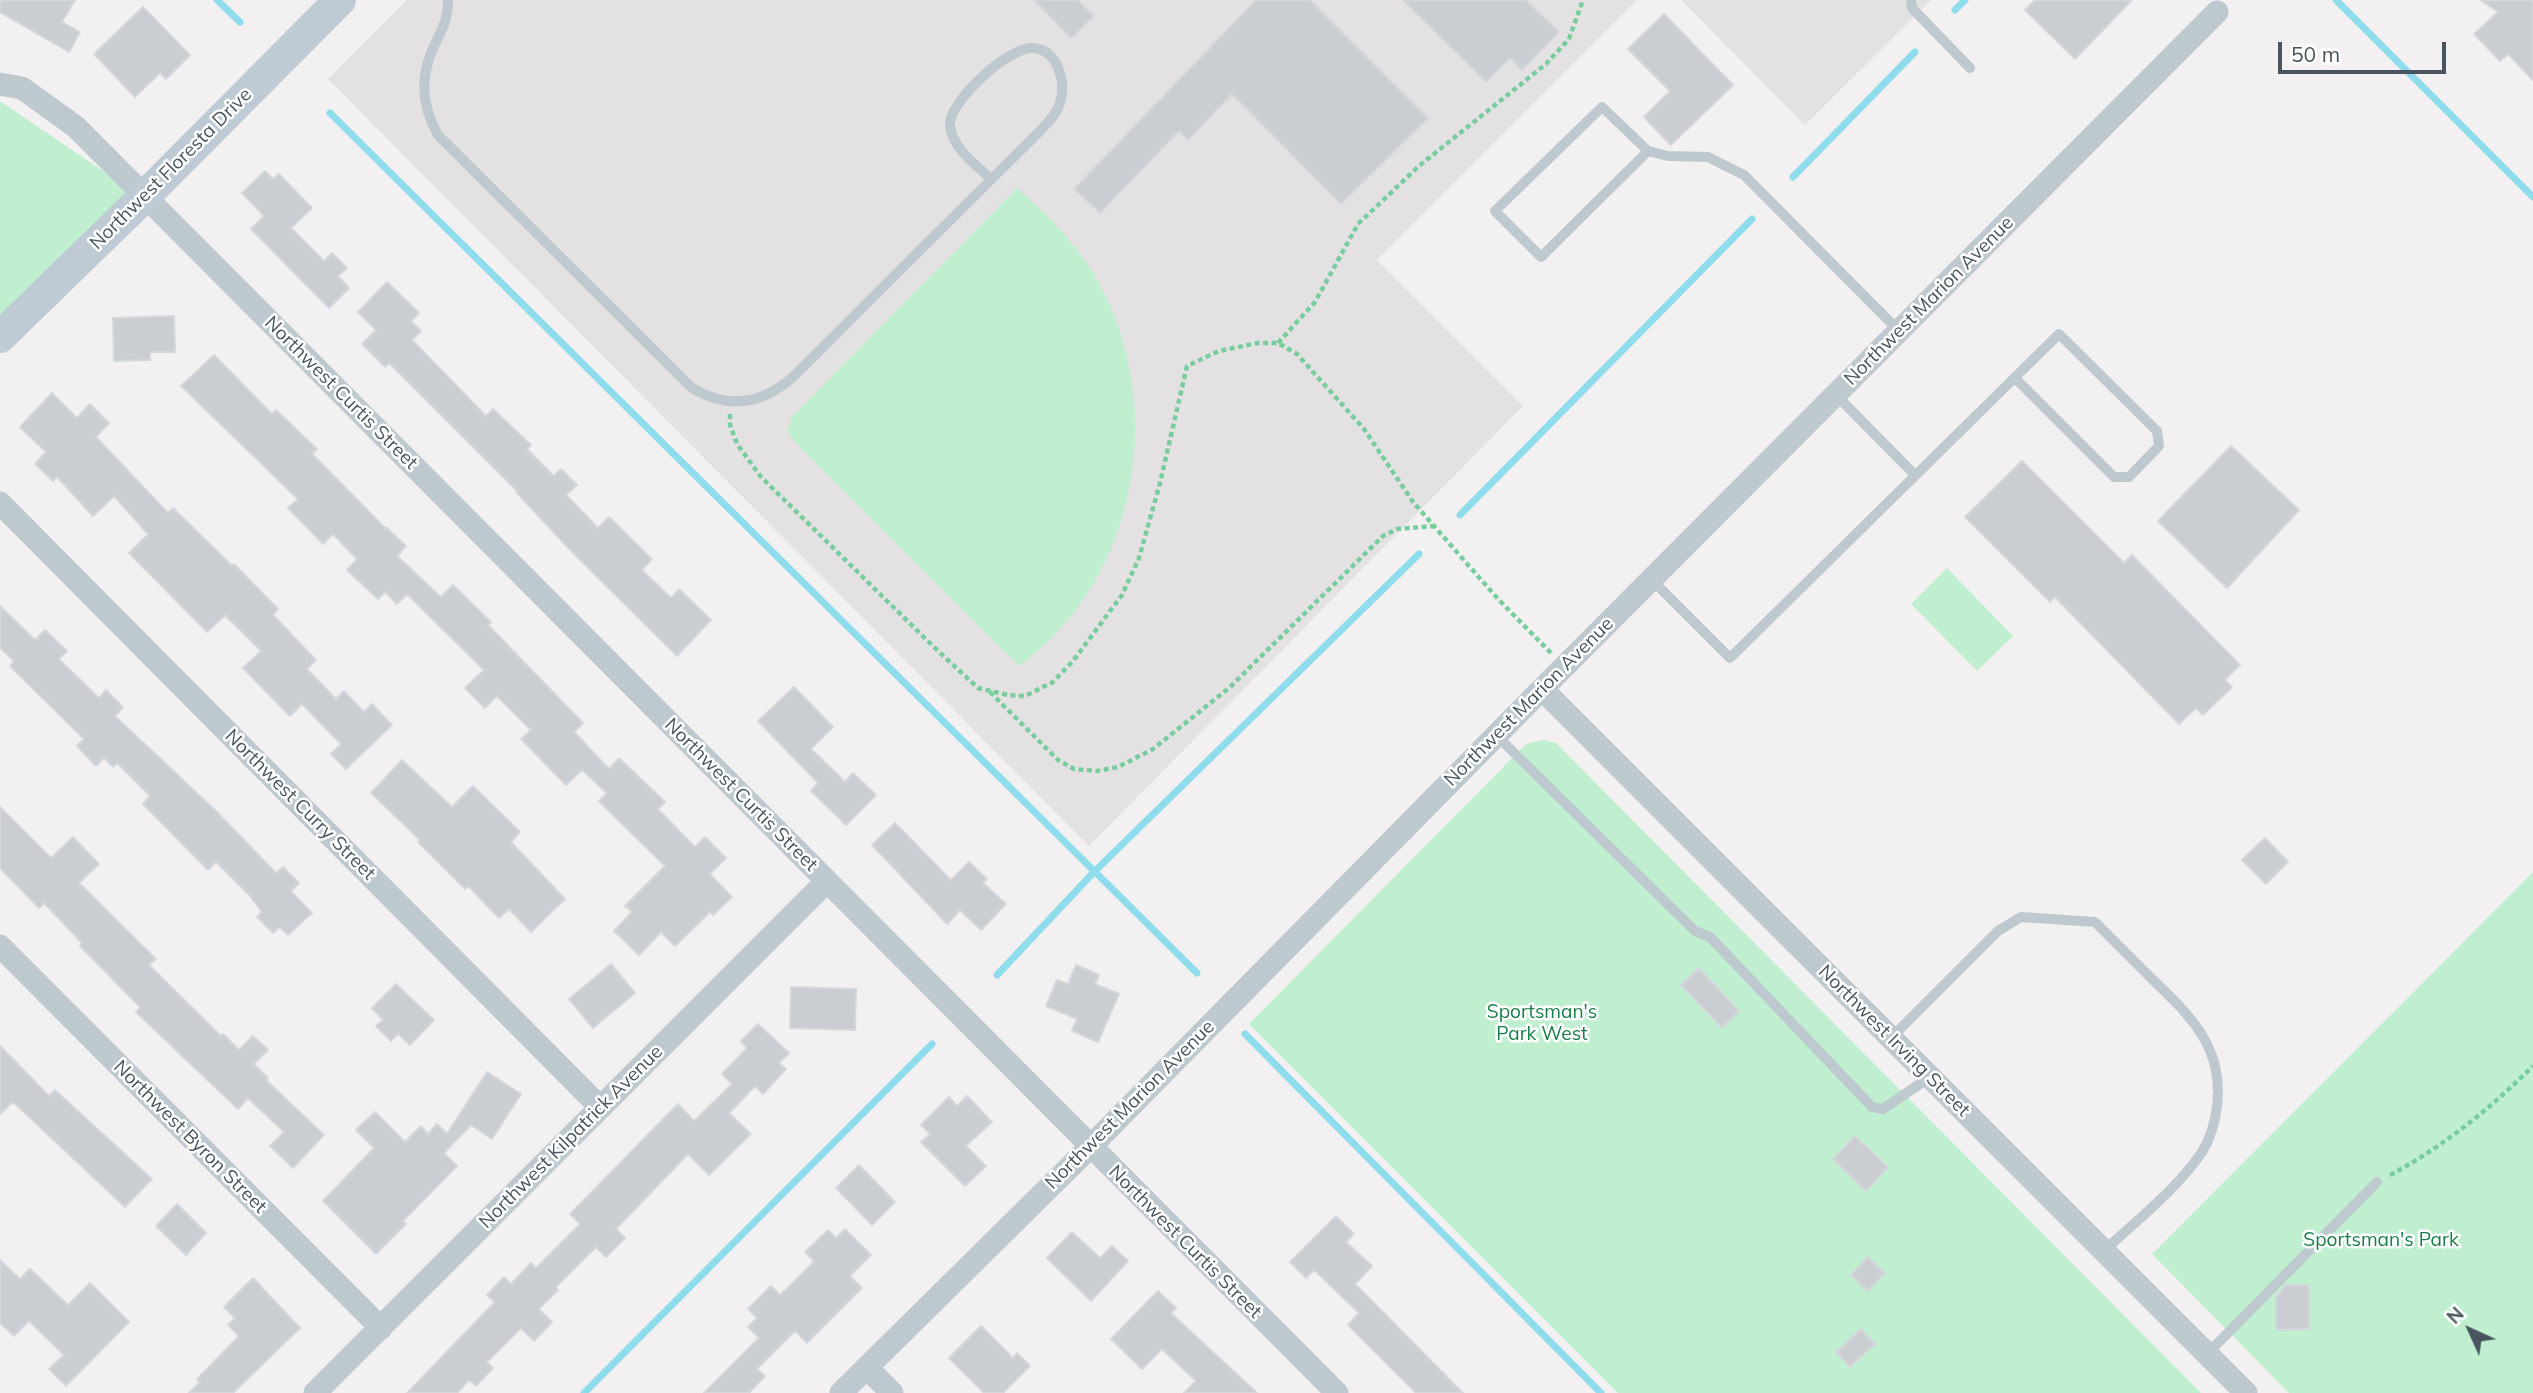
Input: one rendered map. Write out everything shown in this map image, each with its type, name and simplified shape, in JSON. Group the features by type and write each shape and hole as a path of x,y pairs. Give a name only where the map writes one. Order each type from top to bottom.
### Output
{"street":[{"name":"Northwest Floresta Drive","path":"0,337 341,0"},
{"name":"Northwest Marion Avenue","path":"841,1393 1090,1147 1564,666 2217,12"},
{"name":"Northwest Curtis Street","path":"0,84 23,88 76,127 1337,1393"},
{"name":"Northwest Curry Street","path":"0,503 600,1107"},
{"name":"Northwest Irving Street","path":"1542,689 2246,1393"},
{"name":"Northwest Kilpatrick Avenue","path":"315,1393 827,881"},
{"name":"Northwest Byron Street","path":"0,946 381,1328"},
{"path":"867,1368 892,1393"}],"lane":[{"path":"448,0 448,16 428,60 425,76 424,99 429,119 438,135 692,388 707,397 730,402 750,400 781,387 991,180 1047,123 1059,104 1062,86 1057,64 1049,55 1035,47 1018,50 1002,59 955,107 949,122 958,146 991,180"},
{"path":"1911,0 1912,8 1970,68"},
{"path":"1648,151 1541,257 1496,211 1602,107 1648,151 1668,156 1708,157 1744,175 1899,331"},
{"path":"1651,579 1730,658 2059,334 2157,431 2159,446 2129,477 2114,477 2015,378"},
{"path":"1835,394 1915,475"},
{"path":"1496,735 1695,930 1710,937 1872,1107 1883,1109 1930,1077"},
{"path":"1891,1038 1998,931 2021,917 2095,922 2179,1005 2203,1035 2214,1059 2219,1090 2215,1123 2203,1150 2182,1177 2104,1251"},
{"path":"2207,1353 2377,1182"}],"path":[{"path":"1278,343 1315,302 1358,223 1419,166 1546,64 1569,39 1583,0"},
{"path":"730,402 730,425 737,444 761,477 978,688 1026,696 1052,682 1073,661 1122,595 1139,558 1160,483 1187,366 1219,351 1258,343 1278,343 1297,354 1364,429 1413,502 1499,599 1564,666"},
{"path":"988,690 1058,760 1074,769 1097,771 1118,767 1153,749 1229,688 1383,536 1397,528 1435,526"},
{"path":"2377,1182 2454,1134 2489,1107 2533,1066"}],"shaded area":[{"path":"407,0 1637,0 1377,260 1523,406 1089,846 328,79"},
{"path":"1681,0 1931,0 1805,125"}],"green space":[{"path":"0,101 106,173 128,195 0,319"},
{"path":"1017,188 1064,234 1085,260 1102,289 1122,338 1133,389 1135,441 1128,493 1113,543 1090,589 1059,631 1019,666 787,431 791,418"},
{"path":"1947,568 2013,636 1977,671 1911,604"},
{"name":"Sportsman's Park West","path":"1543,740 1556,743 2201,1393 1618,1393 1249,1024 1526,744"},
{"name":"Sportsman's Park","path":"2533,872 2533,1393 2289,1393 2152,1254"}],"building":[{"path":"0,0 75,0 62,22 80,32 69,52 0,12"},
{"path":"1034,0 1078,0 1094,16 1071,38"},
{"path":"1256,0 1310,0 1428,118 1341,204 1232,94 1188,140 1179,131 1100,213 1074,189"},
{"path":"1403,0 1526,0 1559,32 1522,70 1510,58 1486,82"},
{"path":"2035,0 2132,0 2075,59 2025,10"},
{"path":"2480,0 2533,0 2533,80 2508,54 2500,61 2474,34 2498,12"},
{"path":"143,7 190,55 166,79 160,73 135,97 94,54"},
{"path":"1664,14 1733,85 1671,145 1644,117 1670,91 1628,49"},
{"path":"265,171 273,179 279,174 312,208 291,228 324,261 332,253 347,268 338,276 349,288 329,308 251,229 264,216 242,193"},
{"path":"387,282 419,313 411,321 421,331 412,340 486,416 493,409 531,445 527,449 554,476 561,469 577,485 566,495 598,528 609,517 652,559 642,570 671,598 679,589 711,620 677,656 389,363 385,367 362,344 376,330 358,312"},
{"path":"174,316 175,352 150,352 150,360 114,361 113,318"},
{"path":"214,355 272,414 276,410 317,449 312,454 406,546 397,556 441,597 453,585 491,622 488,625 583,723 574,732 609,769 619,758 665,802 658,809 695,847 705,837 726,858 710,874 732,897 713,915 710,912 675,946 661,932 639,955 614,931 632,912 625,906 665,866 599,801 607,793 582,770 566,785 521,739 531,730 497,696 485,708 465,688 484,670 407,594 397,604 385,592 378,599 347,570 357,559 333,534 323,544 288,508 298,499 181,386"},
{"path":"52,393 77,418 90,404 109,423 96,437 168,513 173,508 278,609 273,615 316,660 307,669 336,699 344,691 364,712 372,704 392,725 346,769 331,754 341,744 302,704 290,716 243,668 261,651 225,615 207,632 129,553 148,534 114,496 93,516 57,477 53,481 35,464 46,452 20,427"},
{"path":"2231,446 2299,510 2227,588 2158,521"},
{"path":"2022,461 2124,563 2132,555 2240,665 2225,680 2232,687 2203,715 2196,708 2179,724 2055,597 2050,602 1965,517"},
{"path":"0,606 35,640 45,630 67,651 59,659 99,698 106,690 123,707 115,716 216,811 276,873 283,867 299,883 291,891 312,913 288,935 280,927 273,933 257,917 262,912 251,897 216,862 208,870 143,804 150,796 117,763 113,767 104,758 96,766 77,746 84,739 10,666 14,661 0,648"},
{"path":"794,687 833,727 811,749 845,782 853,773 876,795 846,825 811,791 818,783 758,721"},
{"path":"402,760 452,807 473,786 520,832 511,842 565,899 531,932 509,909 499,918 468,886 465,889 418,842 420,840 371,793"},
{"path":"0,807 51,858 73,837 99,864 79,883 156,959 149,965 221,1036 223,1034 239,1050 253,1036 268,1050 254,1064 268,1078 266,1080 324,1135 293,1168 270,1146 284,1132 248,1098 238,1109 136,1012 140,1007 80,946 82,943 44,903 39,908 0,868"},
{"path":"895,823 951,880 969,862 987,879 983,883 1006,904 981,930 960,910 947,924 872,845"},
{"path":"2265,838 2288,862 2266,884 2242,860"},
{"path":"611,964 635,993 593,1028 569,999"},
{"path":"1076,965 1099,975 1095,984 1119,994 1098,1042 1072,1031 1077,1019 1046,1006 1057,980 1068,984"},
{"path":"1699,968 1739,1011 1722,1028 1681,985"},
{"path":"396,984 434,1020 410,1045 398,1034 391,1041 376,1026 383,1020 372,1008"},
{"path":"791,987 856,989 855,1030 790,1028"},
{"path":"758,1024 789,1053 779,1063 786,1069 763,1094 755,1086 729,1113 751,1134 709,1175 688,1154 616,1229 625,1238 606,1257 596,1247 556,1287 558,1290 539,1309 552,1322 534,1341 521,1328 487,1362 493,1368 476,1386 469,1380 457,1393 407,1393 495,1302 487,1295 504,1277 511,1284 531,1263 536,1268 580,1224 570,1214 678,1104 694,1121 732,1084 722,1074 747,1048 741,1041"},
{"path":"0,1046 49,1096 55,1090 152,1179 125,1207 13,1102 0,1114"},
{"path":"487,1072 521,1094 492,1139 471,1125 444,1153 457,1166 403,1221 406,1224 376,1254 323,1201 374,1148 356,1130 375,1112 405,1142 421,1126 428,1134 437,1124 447,1134"},
{"path":"967,1096 992,1122 966,1146 986,1166 965,1186 921,1142 930,1134 921,1125 949,1097 957,1106"},
{"path":"1855,1136 1888,1167 1866,1191 1833,1159"},
{"path":"859,1165 895,1202 872,1225 836,1188"},
{"path":"177,1204 206,1233 186,1255 156,1226"},
{"path":"1336,1216 1354,1234 1346,1242 1372,1266 1355,1284 1463,1393 1416,1393 1348,1325 1359,1313 1314,1270 1306,1278 1290,1262"},
{"path":"845,1229 871,1255 850,1276 862,1288 807,1343 795,1331 757,1369 765,1376 749,1393 704,1393 759,1338 748,1327 757,1318 748,1309 771,1286 780,1295 806,1270 814,1261 805,1252 828,1230 836,1238"},
{"path":"1072,1232 1100,1258 1112,1246 1128,1261 1091,1301 1047,1258"},
{"path":"1868,1257 1885,1273 1868,1291 1851,1275"},
{"path":"0,1260 20,1279 30,1269 68,1305 90,1283 129,1322 66,1386 49,1369 64,1355 29,1321 14,1336 0,1323"},
{"path":"253,1278 300,1328 233,1393 189,1393 200,1382 197,1379 239,1336 228,1325 235,1318 224,1307"},
{"path":"2286,1285 2309,1285 2309,1329 2276,1330 2276,1296"},
{"path":"1158,1291 1176,1308 1171,1313 1257,1393 1184,1393 1196,1381 1162,1349 1142,1369 1111,1339"},
{"path":"981,1326 1013,1358 1017,1353 1030,1366 1003,1393 984,1393 949,1358"},
{"path":"1861,1329 1875,1344 1850,1367 1836,1352"}],"waterway":[{"path":"217,0 240,22"},
{"path":"1955,10 1965,0"},
{"path":"2336,0 2533,197"},
{"path":"1793,177 1915,52"},
{"path":"330,113 1197,973"},
{"path":"1460,515 1752,219"},
{"path":"997,975 1094,872 1419,554"},
{"path":"1245,1034 1601,1393"},
{"path":"584,1393 932,1044"}]}
